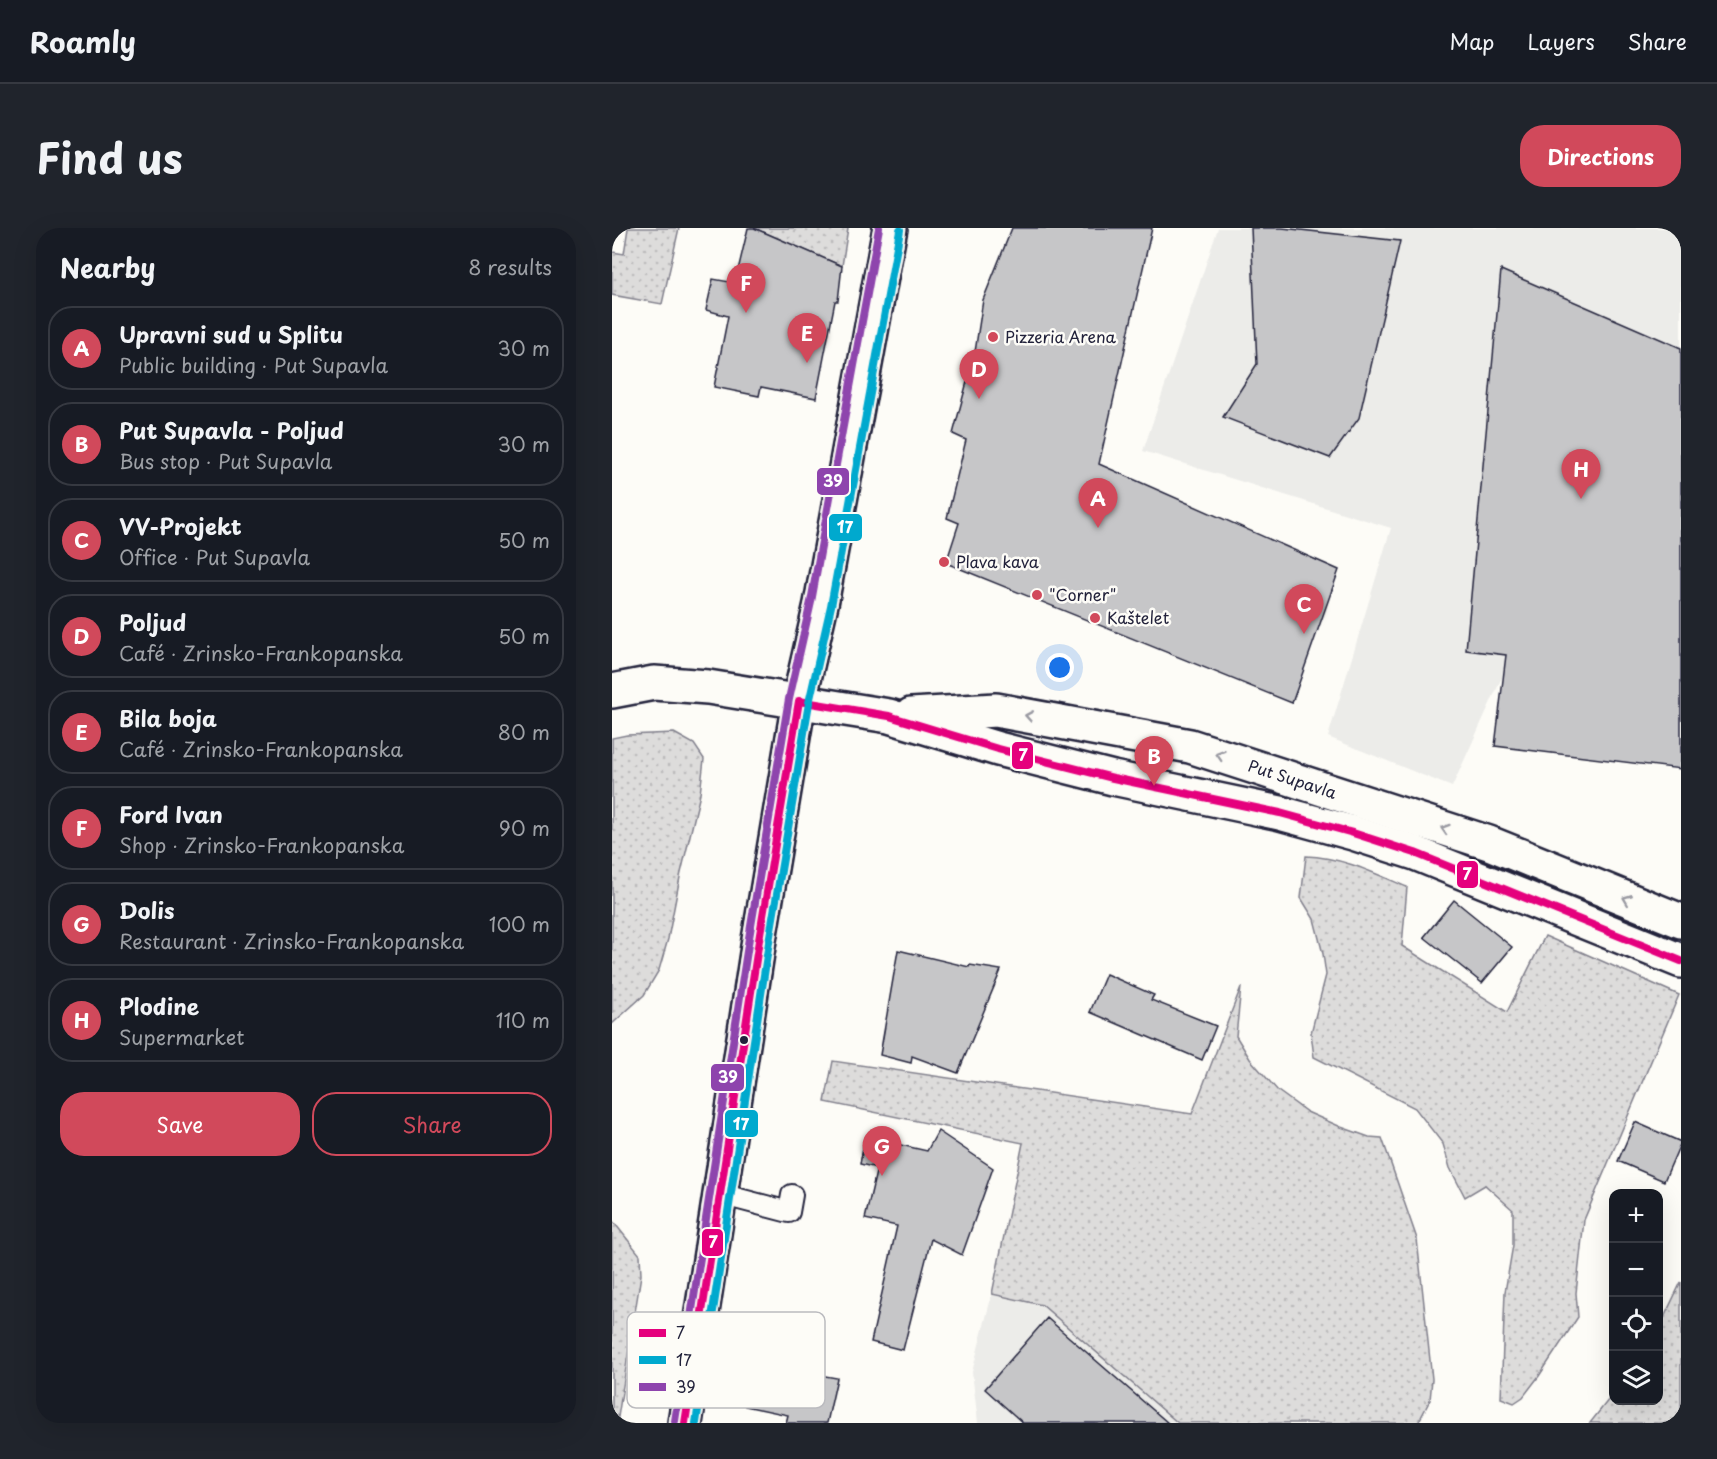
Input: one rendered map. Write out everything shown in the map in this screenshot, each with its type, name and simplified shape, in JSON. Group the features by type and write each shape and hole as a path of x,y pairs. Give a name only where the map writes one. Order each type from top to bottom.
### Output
{"street":[{"path":"702,1312 757,951 799,701 821,604 891,228"},
{"name":"Put Supavla","path":"612,689 654,683 708,687 889,716 998,749 1113,778 1280,813 1415,853 1681,962"},
{"name":"Put Supavla","path":"889,716 996,710 1190,746 1489,843 1681,921"},
{"path":"686,1423 688,1408"}],"lane":[{"path":"720,1194 789,1212 792,1195"}],"shaded area":[{"path":"628,228 679,228 662,304 612,295 612,252 624,254"},
{"path":"754,228 848,228 842,266"},
{"path":"1218,228 1681,228 1681,694 1504,673 1452,787 1328,737 1391,528 1143,451"},
{"path":"674,733 694,744 704,759 700,794 659,970 644,995 612,1024 612,738"},
{"path":"1306,856 1332,859 1370,871 1407,887 1402,946 1507,1012 1545,936 1679,995 1584,1220 1576,1293 1578,1317 1539,1376 1523,1397 1514,1403 1501,1398 1505,1292 1513,1245 1513,1210 1485,1185 1465,1197 1450,1168 1443,1144 1415,1108 1314,1057 1311,1033 1326,975 1314,919 1301,898"},
{"path":"1241,987 1236,1036 1250,1059 1278,1091 1307,1112 1369,1137 1382,1138 1417,1239 1432,1379 1430,1400 1418,1423 1178,1423 1042,1305 992,1294 1023,1143 825,1102 833,1061 1192,1114"},
{"path":"612,1220 640,1255 641,1275 635,1312 627,1312 627,1361 617,1423 612,1423"},
{"path":"1681,1282 1681,1423 1590,1423 1609,1399 1609,1405 1663,1405 1663,1320"},
{"path":"992,1294 1042,1305 1178,1423 978,1423 972,1372"}],"building":[{"path":"748,228 754,228 842,266 838,301 835,301 816,398 761,387 759,396 714,387 728,316 706,310 713,279 735,283"},
{"path":"1012,228 1152,228 1099,464 1339,570 1292,703 946,563 959,523 947,518 966,440 953,434 975,352 983,300"},
{"path":"1251,228 1282,228 1400,241 1359,418 1330,458 1223,417 1257,364"},
{"path":"1501,270 1681,348 1681,769 1495,746 1506,655 1466,650"},
{"path":"1454,900 1512,947 1482,983 1424,937"},
{"path":"898,950 969,967 970,965 1001,970 958,1073 912,1056 911,1063 880,1055"},
{"path":"1106,974 1154,995 1151,1000 1216,1026 1202,1060 1090,1012"},
{"path":"1635,1122 1681,1142 1664,1181 1618,1161"},
{"path":"938,1131 993,1168 962,1255 931,1239 903,1350 871,1342 897,1226 865,1219 877,1168 860,1164 865,1137 927,1151"},
{"path":"1047,1318 1168,1423 1023,1423 985,1389"},
{"path":"825,1376 837,1378 827,1423 786,1423 788,1415 755,1408 825,1408"}],"transit line":[{"name":"39","path":"692,1312 749,938 789,699 811,602 879,228"},
{"name":"17","path":"713,1312 769,942 809,703 831,606 900,230"},
{"name":"7","path":"799,701 889,716 998,749 1113,778 1280,813 1353,833 1415,853 1681,961"},
{"name":"7","path":"702,1312 759,940 799,701"},
{"name":"39","path":"675,1421 677,1408"},
{"name":"7","path":"685,1423 687,1408"},
{"name":"17","path":"696,1423 698,1408"}],"place":[{"name":"Ford Ivan","path":"746,313"},
{"name":"Pizzeria Arena","path":"993,337"},
{"name":"Bila boja","path":"807,363"},
{"name":"Poljud","path":"979,399"},
{"name":"Plodine","path":"1581,499"},
{"name":"Upravni sud u Splitu","path":"1098,528"},
{"name":"Plava kava","path":"944,562"},
{"name":"\"Corner\"","path":"1037,595"},
{"name":"Kaštelet","path":"1095,618"},
{"name":"VV-Projekt","path":"1304,634"},
{"name":"Put Supavla - Poljud","path":"1154,786"},
{"name":"Dolis","path":"882,1176"}]}
